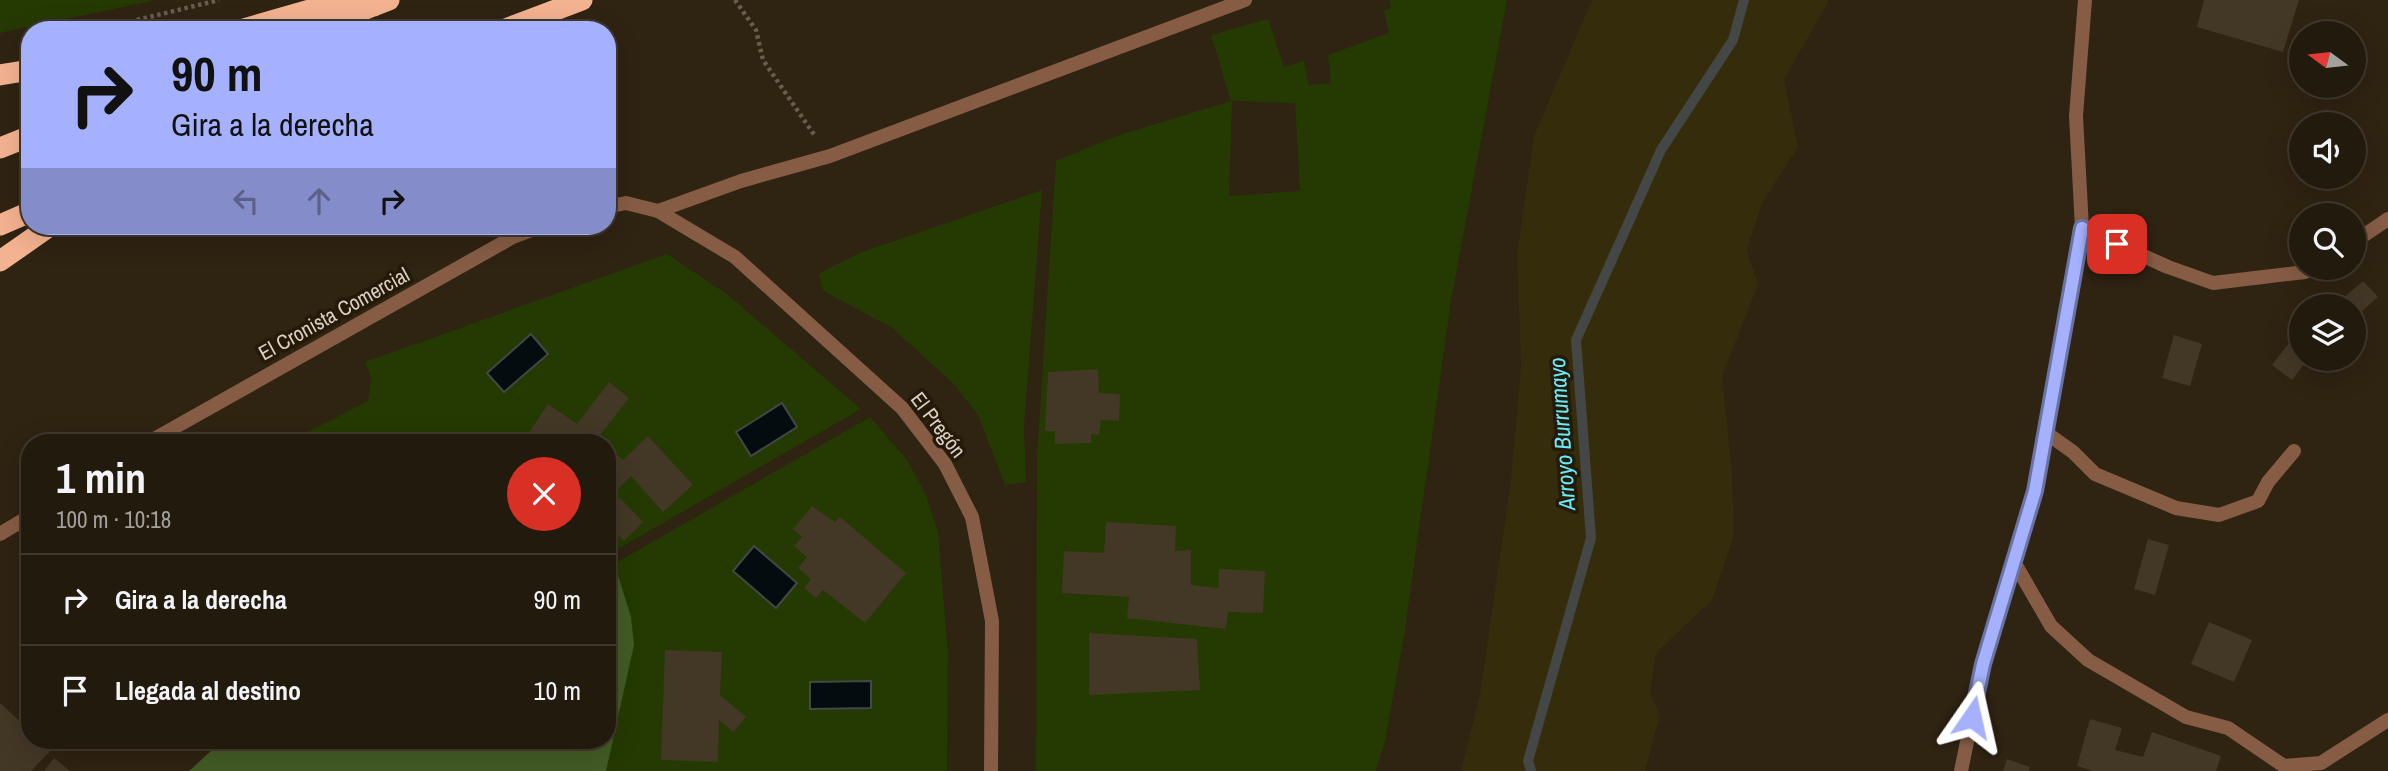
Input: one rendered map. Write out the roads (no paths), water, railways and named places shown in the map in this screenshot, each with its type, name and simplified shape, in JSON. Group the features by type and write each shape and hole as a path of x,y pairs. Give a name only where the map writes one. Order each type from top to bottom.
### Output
{"highway":[{"path":"527,21 582,0"},
{"path":"271,21 320,7 382,3"},
{"path":"334,21 382,3"},
{"path":"0,75 21,72"},
{"path":"0,148 21,140"},
{"path":"0,225 21,216"},
{"path":"0,261 37,235"}],"street":[{"path":"616,206 626,204 658,211 741,181 830,156 1245,0"},
{"path":"1961,771 1983,664 2035,491 2082,228 2076,116 2084,0"},
{"name":"El Pregón","path":"658,211 735,257 902,408 945,464 972,517 992,621 991,771"},
{"path":"2366,234 2388,219"},
{"path":"2082,228 2168,267 2213,283 2289,274"},
{"name":"El Cronista Comercial","path":"163,434 518,235"},
{"path":"2045,432 2073,452 2095,474 2176,508 2219,515 2258,501 2268,482 2294,451"},
{"path":"0,534 21,521"},
{"path":"2014,562 2051,626 2088,660 2186,717 2228,728 2284,766 2321,763 2388,720"}],"waterway":[{"name":"Arroyo Burrumayo","path":"1531,771 1528,761 1591,538 1576,340 1661,150 1733,40 1744,0"}]}
